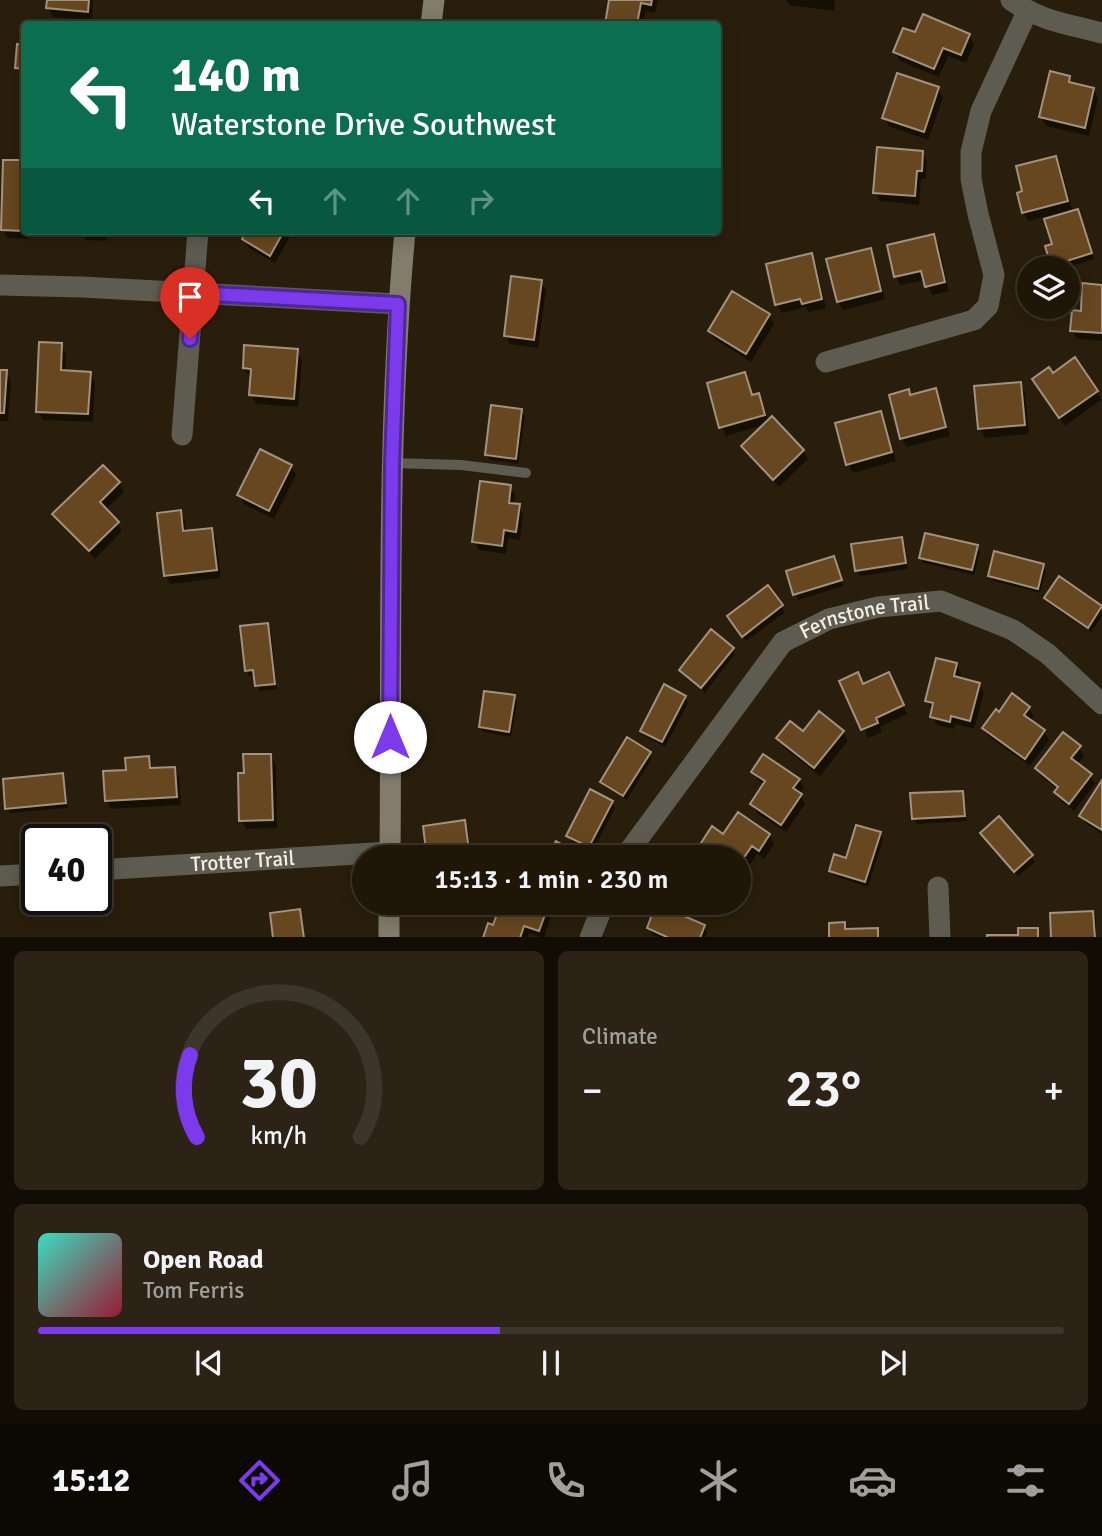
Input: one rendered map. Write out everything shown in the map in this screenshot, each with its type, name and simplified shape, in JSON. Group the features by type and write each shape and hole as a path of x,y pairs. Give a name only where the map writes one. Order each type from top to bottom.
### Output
{"street":[{"path":"430,21 434,0"},
{"path":"826,362 974,320 988,306 994,275 971,179 971,152 981,111 1019,6 1060,24 1102,33"},
{"path":"182,435 198,235"},
{"path":"390,845 392,463 398,304 405,235"},
{"path":"0,285 82,286 398,304"},
{"name":"Fernstone Trail","path":"634,845 783,642 829,619 878,607 941,601 1013,630 1048,654 1102,704"},
{"name":"Trotter Trail","path":"112,869 352,857"},
{"path":"0,876 21,875"},
{"path":"938,887 940,937"},
{"path":"389,915 389,937"},
{"path":"590,937 599,915"}],"lane":[{"path":"392,463 461,465 526,473"}],"building":[{"path":"47,0 89,0 88,12 46,8"},
{"path":"609,0 652,0 651,5 641,3 638,21 606,21"},
{"path":"923,14 970,34 961,55 943,48 934,69 893,52 903,28 915,32"},
{"path":"17,44 21,45 21,69 15,68"},
{"path":"1050,71 1070,76 1069,82 1094,88 1085,128 1039,117"},
{"path":"897,73 939,87 924,132 882,118"},
{"path":"21,147 21,231 1,230 3,160 20,160"},
{"path":"877,147 923,151 922,171 917,171 915,196 873,193"},
{"path":"1056,156 1068,201 1022,213 1017,193 1022,191 1016,166"},
{"path":"1078,209 1092,253 1080,257 1048,256 1045,246 1052,244 1044,219"},
{"path":"934,234 945,282 925,287 921,271 894,277 887,245"},
{"path":"244,235 282,235 270,256 242,239"},
{"path":"871,248 881,291 837,302 826,259"},
{"path":"812,253 822,299 802,304 800,299 775,305 766,264"},
{"path":"511,276 542,280 534,340 504,336"},
{"path":"1082,283 1102,285 1102,333 1070,331 1071,319 1080,319"},
{"path":"732,291 770,314 746,354 708,331"},
{"path":"39,342 62,343 61,370 91,372 88,414 36,412"},
{"path":"244,345 298,349 294,399 249,395 251,369 243,368"},
{"path":"1075,357 1098,391 1059,418 1032,379 1049,367 1053,373"},
{"path":"0,370 7,370 4,413 0,413"},
{"path":"745,372 752,395 759,393 765,415 719,428 707,383"},
{"path":"1021,382 1025,425 978,429 974,386"},
{"path":"936,388 946,427 900,439 889,395 909,389 910,395"},
{"path":"491,405 522,409 516,459 485,455"},
{"path":"881,411 892,452 846,465 835,423"},
{"path":"772,416 804,450 773,480 741,446"},
{"path":"260,449 292,465 269,511 237,495"},
{"path":"103,465 120,482 100,502 119,522 89,551 52,514"},
{"path":"480,481 511,485 509,503 520,504 516,532 504,530 502,546 472,542"},
{"path":"181,510 183,531 212,528 217,570 164,576 157,513"},
{"path":"925,533 978,545 972,570 919,558"},
{"path":"902,537 906,563 855,571 851,544"},
{"path":"994,551 1044,564 1038,589 988,576"},
{"path":"834,556 842,580 793,595 786,571"},
{"path":"1059,576 1102,606 1088,628 1044,598"},
{"path":"768,585 783,605 742,637 727,616"},
{"path":"268,623 275,684 255,686 253,670 245,671 240,626"},
{"path":"711,629 734,648 701,688 679,670"},
{"path":"936,658 957,663 954,676 980,683 970,721 951,716 950,722 930,717 933,703 925,701"},
{"path":"858,672 863,684 889,672 904,705 876,718 878,723 861,730 839,681"},
{"path":"664,684 686,696 662,742 640,731"},
{"path":"484,691 515,695 509,732 479,727"},
{"path":"1012,693 1030,707 1024,715 1045,730 1025,759 982,728 996,709 999,712"},
{"path":"819,711 844,731 814,768 776,738 790,721 803,731"},
{"path":"1063,732 1081,746 1071,758 1092,774 1069,804 1054,792 1058,787 1035,768"},
{"path":"627,737 651,752 623,796 600,782"},
{"path":"243,754 271,754 273,820 239,821 238,773 244,773"},
{"path":"763,754 800,779 793,788 802,794 781,825 750,804 765,781 751,772"},
{"path":"149,756 150,768 175,767 177,797 105,801 103,771 126,770 125,758"},
{"path":"63,773 66,803 5,809 3,779"},
{"path":"1102,780 1102,830 1079,816"},
{"path":"590,789 613,801 590,845 566,836"},
{"path":"963,791 965,816 912,819 910,793"},
{"path":"738,812 770,834 759,851 751,845 700,845 712,826 723,834"},
{"path":"999,816 1033,855 1014,872 980,833"},
{"path":"465,820 468,845 425,845 423,826"},
{"path":"856,825 881,832 865,882 829,871 834,854 846,858"},
{"path":"300,909 304,937 273,937 270,913"},
{"path":"1093,911 1095,937 1051,937 1050,913"},
{"path":"497,915 545,915 539,931 524,926 520,937 483,937 488,923 493,925"},
{"path":"652,915 682,915 705,925 700,937 667,937 647,928"},
{"path":"845,922 845,929 878,928 878,937 829,937 829,923"},
{"path":"1018,928 1038,928 1038,937 987,937 987,935 1018,935"}],"route":[{"path":"190,339 193,293 398,304 392,463 390,737"}]}
